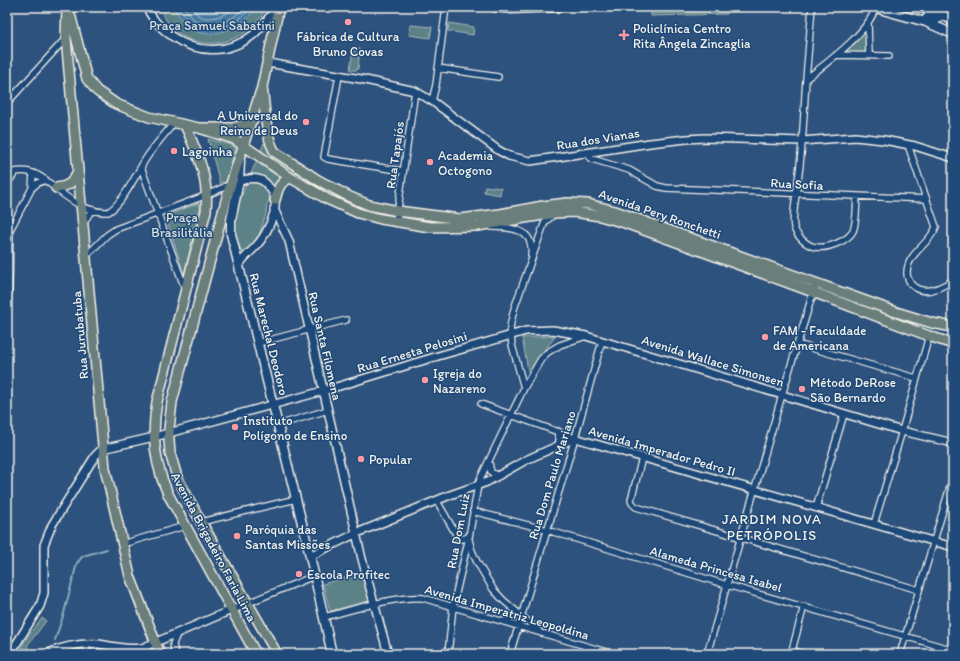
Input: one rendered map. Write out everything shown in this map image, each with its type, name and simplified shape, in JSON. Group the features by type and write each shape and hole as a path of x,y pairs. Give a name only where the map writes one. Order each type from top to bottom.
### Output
{"main road":[{"name":"Rua Jurubatuba","path":"67,7 66,38 102,449 130,576 160,654"},
{"path":"67,7 73,24 87,79 97,91 127,109 149,117 199,128 232,128 241,126 252,120"},
{"name":"Rua Marechal Deodoro","path":"278,7 262,87 240,158 235,183 231,227 233,241 310,556 332,654"},
{"path":"495,7 512,9 559,7"},
{"path":"875,7 926,22 953,34"},
{"path":"919,7 943,15 953,21"},
{"path":"893,12 902,10 934,20 939,19 943,15"},
{"name":"Rua Marechal Deodoro","path":"262,87 270,144"},
{"name":"Avenida Brigadeiro Faria Lima","path":"184,125 205,176 207,195 205,219 157,402 154,421 156,457 162,482 256,654"},
{"name":"Avenida Pery Ronchetti","path":"199,128 234,139 291,178 316,193 349,209 371,217 430,227 478,226 555,213 589,213 619,221 953,344"},
{"name":"Avenida Pery Ronchetti","path":"270,144 278,155 338,191 369,205 398,211 460,219 557,204 588,204 615,211 896,312 932,323 953,327"},
{"path":"56,188 66,187 69,185 74,180 78,171"},
{"path":"275,205 279,185 291,178"},
{"name":"Avenida Brigadeiro Faria Lima","path":"235,183 172,402 169,433 170,453 177,477 201,522 277,654"}],"street":[{"path":"148,9 165,31 179,41 197,48 215,50 232,46 248,38 259,29 278,7"},
{"path":"432,101 446,7"},
{"path":"812,7 802,141 793,223 794,229 806,243 816,247 823,247 838,243 850,235 853,230 855,224 857,197"},
{"path":"806,79 836,55 868,24 875,7"},
{"path":"868,24 869,55"},
{"path":"7,102 66,38"},
{"path":"836,55 889,56"},
{"name":"Rua dos Vianas","path":"268,63 415,91 432,101 498,150 516,158 530,161 585,154 650,142 712,138 802,141 855,137 884,140 908,145 953,158"},
{"path":"438,68 498,77"},
{"path":"339,76 324,157 328,159 403,171"},
{"name":"Rua Tapajós","path":"396,222 415,91"},
{"path":"7,174 22,171 33,173 46,180 81,206 106,213 113,210 157,143 174,123"},
{"path":"908,145 936,227 933,233 911,259 907,274 909,281 914,287 922,291 930,291 953,280"},
{"name":"Rua Sofia","path":"585,154 592,159 629,170 657,186 666,188 797,195 927,199"},
{"path":"141,167 186,291"},
{"path":"7,182 16,172"},
{"path":"32,188 33,173"},
{"name":"Rua Santa Filomena","path":"235,183 250,178 263,181 270,188 288,240 374,605 388,654"},
{"path":"7,312 10,230 32,188 38,183 46,180"},
{"path":"86,256 113,230 235,183"},
{"path":"239,265 245,256 257,246 263,237 270,224 275,205"},
{"path":"83,225 88,216 94,210"},
{"path":"524,388 510,328 514,309 545,222 555,213"},
{"path":"478,226 512,228 526,235 532,246 530,262"},
{"path":"707,654 816,283"},
{"path":"258,343 346,320"},
{"name":"Avenida Wallace Simonsen","path":"511,335 526,331 553,330 586,336 902,431 953,443"},
{"name":"Rua Ernesta Pelosini","path":"102,449 154,437 323,391 511,335"},
{"name":"Rua Dom Luiz","path":"448,654 453,606 469,537 478,485 510,415 524,388 542,359 548,352 560,345 586,336"},
{"path":"874,524 929,336"},
{"name":"Rua Dom Paulo Mariano","path":"510,654 517,626 575,438 602,341"},
{"path":"797,344 916,378"},
{"path":"481,404 575,438"},
{"path":"278,425 328,410"},
{"path":"816,508 844,414"},
{"path":"558,432 560,439 559,446"},
{"name":"Avenida Imperador Pedro II","path":"310,556 437,500 499,476 526,460 575,438 953,547"},
{"path":"10,654 40,606 42,600 44,593 44,545 46,538 52,525 91,462 102,449"},
{"path":"642,458 631,500 636,507 918,590"},
{"path":"489,462 491,472 499,476"},
{"path":"900,654 953,477"},
{"path":"201,522 296,499"},
{"path":"437,500 457,536 462,539 469,537 472,551 477,562 493,589 503,600 544,634"},
{"name":"Alameda Princesa Isabel","path":"473,511 547,530 727,585 953,650"},
{"path":"122,544 185,526"},
{"path":"46,654 66,647 99,644 134,649 142,648 314,576"},
{"name":"Avenida Imperatriz Leopoldina","path":"324,617 374,605 417,598 428,599 613,654"},
{"path":"804,606 791,652 804,654"},
{"path":"504,621 521,615"},
{"path":"175,654 173,644 176,634"},
{"path":"86,645 88,654"}],"green space":[{"name":"Praça Samuel Sabatini","path":"158,7 266,7 260,18 251,28 240,35 216,43 203,43 191,40 179,34 170,25"},
{"path":"727,10 727,14 651,16 651,13"},
{"path":"449,23 474,27 473,35 448,31"},
{"path":"410,25 432,27 430,38 409,35"},
{"path":"866,27 868,55 839,52"},
{"path":"353,49 360,49 358,69 350,70"},
{"path":"208,139 235,146 227,182 220,183"},
{"path":"264,143 272,155 390,213 389,217 372,214 339,201 266,156 261,150"},
{"path":"256,162 280,178 267,205 266,214 259,235 246,253 243,253 236,237 235,223 245,187"},
{"path":"485,186 501,188 500,195 484,192"},
{"name":"Praça Brasilitália","path":"199,203 200,208 184,274 166,218 168,215"},
{"path":"556,336 541,354 529,375 522,338"},
{"path":"362,573 369,601 330,611 323,584"},
{"path":"42,618 46,621 27,646 33,654 22,654 25,640"}],"water":[{"path":"174,7 256,7 244,21 235,26 216,33 206,33 196,32 188,27 178,15"}],"waterway":[{"path":"55,640 64,613 77,563 83,556 107,549"}],"place":[{"name":"Fábrica de Cultura Bruno Covas","path":"348,22"},
{"name":"Policlínica Centro Rita Ângela Zincaglia","path":"624,35"},
{"name":"A Universal do Reino de Deus","path":"306,122"},
{"name":"Lagoinha","path":"174,151"},
{"name":"Academia Octogono","path":"430,162"},
{"name":"FAM - Faculdade de Americana","path":"765,337"},
{"name":"Igreja do Nazareno","path":"425,380"},
{"name":"Método DeRose São Bernardo","path":"802,389"},
{"name":"Instituto Polígono de Ensino","path":"235,427"},
{"name":"Popular","path":"361,459"},
{"name":"Paróquia das Santas Missões","path":"237,536"},
{"name":"Escola Profitec","path":"299,574"}],"district":[{"name":"JARDIM NOVA PETRÓPOLIS","path":"772,528"}]}
